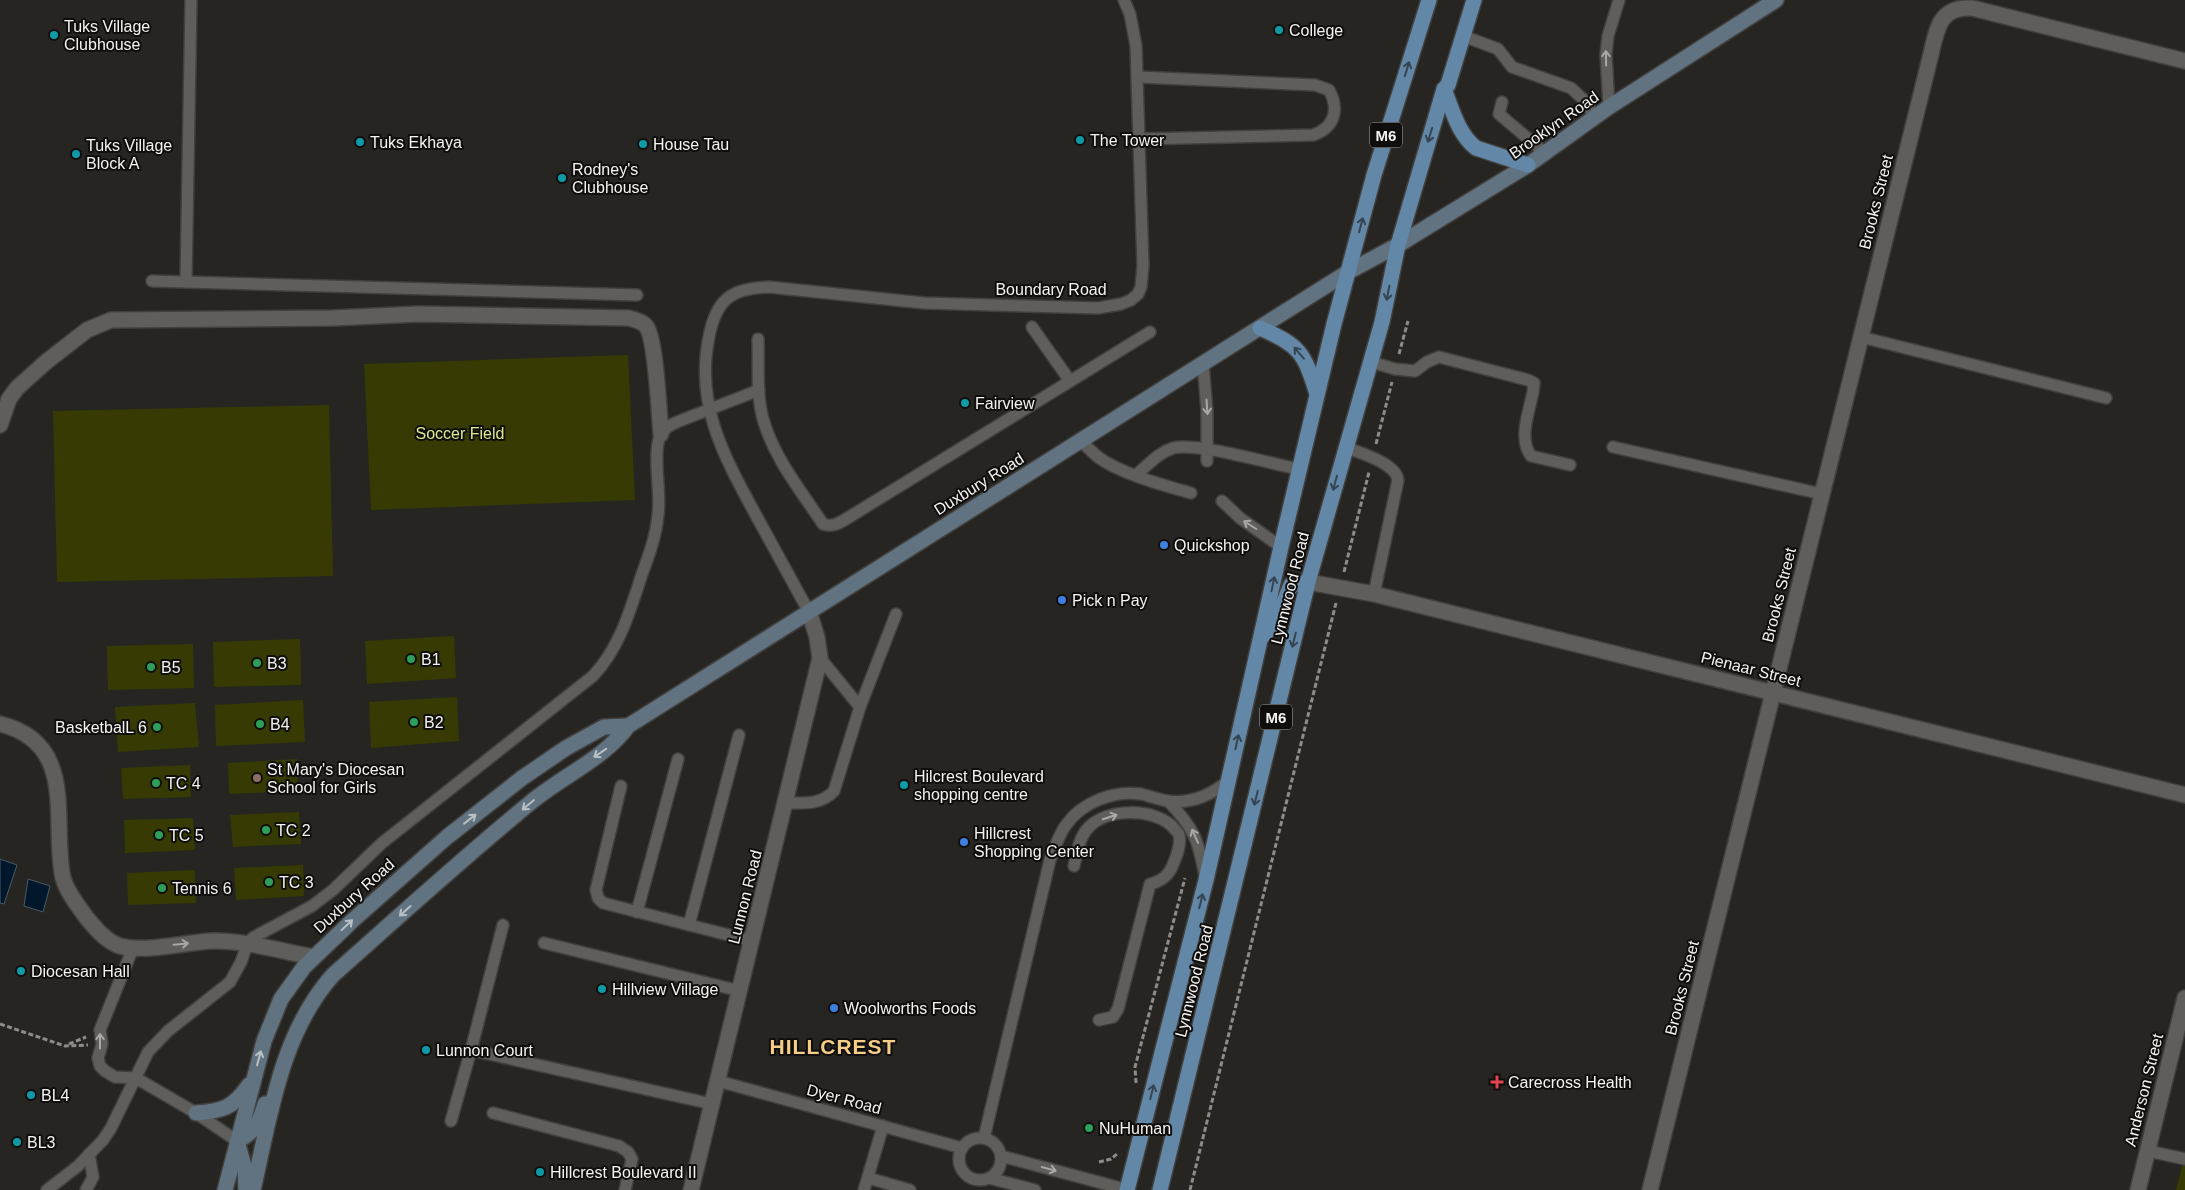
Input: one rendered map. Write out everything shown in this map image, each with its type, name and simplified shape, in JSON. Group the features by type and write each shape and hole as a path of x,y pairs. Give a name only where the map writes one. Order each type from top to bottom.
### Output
{"main road":[{"name":"Lynnwood Road","path":"1127,1190 1206,880 1299,469 1348,272 1374,175 1429,0"},
{"name":"Lynnwood Road","path":"1160,1190 1308,582 1382,322 1398,245 1444,89 1448,85 1474,0"},
{"name":"Brooklyn Road","path":"1348,272 1398,245 1528,165 1610,107 1776,0"},
{"path":"1444,89 1463,133 1469,142 1476,148 1528,165"},
{"name":"Duxbury Road","path":"253,1190 282,1068 305,1014 320,990 333,975 466,856 543,792 607,749 628,726 1348,272"},
{"path":"1260,328 1281,337 1299,351 1308,363 1317,395"},
{"path":"1262,637 1275,622 1291,585 1308,582"},
{"name":"Duxbury Road","path":"225,1190 264,1040 274,1012 292,982 313,957 447,837 534,770 593,732 604,727 628,726"},
{"path":"246,1190 245,1170 237,1141 252,1132 258,1124 276,1063 286,1047 291,1044"},
{"path":"196,1113 221,1110 230,1106 254,1080"}],"street":[{"name":"Brooks Street","path":"1650,1190 1940,22 1949,12 1956,9 1972,8 2185,61"},
{"path":"0,425 9,399 17,388 46,362 87,330 111,320 332,318 419,314 629,318 640,321 649,332 653,351 661,434"},
{"name":"Pienaar Street","path":"1308,582 1374,594 2185,795"},
{"name":"Lunnon Road","path":"691,1190 820,658 817,637 809,612"},
{"path":"0,724 21,732 35,742 50,764 60,800 64,881 70,894 94,927 105,938 119,945 133,948 212,941 247,944 313,957"},
{"name":"Anderson Street","path":"2138,1190 2185,998"}],"lane":[{"path":"186,282 191,0"},
{"name":"Boundary Road","path":"809,612 725,459 709,410 705,350 713,317 720,304 730,296 754,288 769,287 962,305 1098,308 1130,300 1138,294 1141,287 1143,266 1138,77 1134,29 1124,0"},
{"path":"1610,107 1606,54 1608,36 1619,0"},
{"path":"1463,36 1498,48 1512,69 1571,88 1586,102 1595,118"},
{"path":"1138,77 1322,86 1329,90 1334,99 1334,112 1331,124 1324,131 1312,135 1140,139"},
{"path":"1502,102 1499,114 1545,153"},
{"path":"152,280 637,295"},
{"path":"1032,327 1070,381"},
{"path":"758,339 759,390 762,418 773,447 823,524 828,526 836,525 846,519 1150,332"},
{"path":"1861,337 2106,398"},
{"path":"1370,362 1415,372 1427,362 1439,357 1534,383 1524,440 1525,449 1531,456 1570,465"},
{"path":"1203,364 1207,411 1207,455"},
{"path":"47,1190 78,1166 103,1140 136,1078 143,1060 152,1047 168,1031 230,982 242,962 247,944 254,937 312,906 382,843 593,676 606,662 617,643 629,614 655,536 659,494 658,444 661,434 668,426 759,390"},
{"path":"1081,441 1098,457 1136,475 1191,493"},
{"path":"1136,475 1157,455 1172,449 1191,447 1207,455 1299,469"},
{"path":"1345,447 1386,465 1397,474 1398,480 1374,594"},
{"path":"1613,447 1822,494"},
{"path":"1222,502 1240,518 1281,547"},
{"path":"786,803 816,802 827,799 834,791 860,707 896,614"},
{"path":"820,658 860,707"},
{"path":"689,925 739,735"},
{"path":"637,912 678,759"},
{"path":"984,1138 1050,860 1059,836 1067,824 1079,811 1093,802 1109,796 1141,794 1168,801 1203,798 1215,792 1228,781"},
{"path":"621,786 596,890 598,898 603,903 752,941"},
{"path":"1168,801 1195,834 1206,880"},
{"path":"1074,866 1081,839 1088,828 1094,823 1116,815 1141,813 1164,820 1179,835 1180,841 1172,868 1166,877 1150,884 1118,1009 1112,1017 1099,1020"},
{"path":"451,1121 503,924"},
{"path":"544,943 740,991"},
{"path":"133,948 100,1030 102,1044 98,1058 100,1066 114,1077 136,1078 196,1113 237,1141"},
{"path":"471,1050 712,1104"},
{"name":"Dyer Road","path":"718,1081 962,1148"},
{"path":"493,1113 619,1146 628,1152 632,1159 624,1190"},
{"path":"864,1190 883,1126"},
{"path":"982,1183 1000,1167 1001,1156 996,1144 984,1138 974,1138 962,1148 959,1158 962,1169 969,1177 982,1183 1035,1190"},
{"path":"2148,1151 2185,1159"},
{"path":"86,1190 93,1177 89,1154"},
{"path":"1001,1156 1127,1190"},
{"path":"868,1178 910,1190"}],"path":[{"path":"1190,1190 1282,823"},
{"path":"1136,1092 1135,1067 1185,875"},
{"path":"0,1024 64,1046 102,1044"},
{"path":"64,1046 100,1030"},
{"path":"1099,1162 1112,1158 1121,1150"}],"green space":[{"name":"Soccer Field","path":"628,355 635,500 371,510 364,364"},
{"path":"329,405 333,576 57,582 53,411"},
{"name":"B1","path":"454,636 456,678 367,684 365,641"},
{"name":"B3","path":"300,639 301,685 214,687 213,642"},
{"name":"B5","path":"193,644 194,688 108,690 107,646"},
{"name":"B2","path":"457,697 459,741 371,748 369,702"},
{"name":"B4","path":"303,700 305,742 216,746 215,705"},
{"name":"BasketbalL 6","path":"195,703 199,747 118,752 115,707"},
{"path":"297,759 298,791 229,794 228,763"},
{"name":"TC 4","path":"190,765 191,797 123,799 121,768"},
{"name":"TC 2","path":"299,812 301,844 233,847 230,815"},
{"name":"TC 5","path":"193,818 195,850 125,853 124,820"},
{"name":"TC 3","path":"303,865 304,896 236,900 234,868"},
{"name":"Tennis 6","path":"195,870 196,903 128,905 127,873"},
{"path":"2185,1154 2185,1190 2176,1190"}],"water":[{"path":"0,859 17,865 4,904 0,903"},
{"path":"28,879 50,886 43,912 24,906"}],"place":[{"name":"College","path":"1279,30"},
{"name":"Tuks Village Clubhouse","path":"54,35"},
{"name":"The Tower","path":"1080,140"},
{"name":"Tuks Ekhaya","path":"360,142"},
{"name":"House Tau","path":"643,144"},
{"name":"Tuks Village Block A","path":"76,154"},
{"name":"Rodney's Clubhouse","path":"562,178"},
{"name":"Fairview","path":"965,403"},
{"name":"Quickshop","path":"1164,545"},
{"name":"Pick n Pay","path":"1062,600"},
{"name":"B1","path":"411,659"},
{"name":"B3","path":"257,663"},
{"name":"B5","path":"151,667"},
{"name":"B2","path":"414,722"},
{"name":"B4","path":"260,724"},
{"name":"BasketbalL 6","path":"157,727"},
{"name":"St Mary's Diocesan School for Girls","path":"257,778"},
{"name":"TC 4","path":"156,783"},
{"name":"Hilcrest Boulevard shopping centre","path":"904,785"},
{"name":"TC 2","path":"266,830"},
{"name":"TC 5","path":"159,835"},
{"name":"Hillcrest Shopping Center","path":"964,842"},
{"name":"TC 3","path":"269,882"},
{"name":"Tennis 6","path":"162,888"},
{"name":"Diocesan Hall","path":"21,971"},
{"name":"Hillview Village","path":"602,989"},
{"name":"Woolworths Foods","path":"834,1008"},
{"name":"Lunnon Court","path":"426,1050"},
{"name":"Carecross Health","path":"1497,1082"},
{"name":"BL4","path":"31,1095"},
{"name":"NuHuman","path":"1089,1128"},
{"name":"BL3","path":"17,1142"},
{"name":"Hillcrest Boulevard II","path":"540,1172"}],"district":[{"name":"HILLCREST","path":"833,1046"}]}
